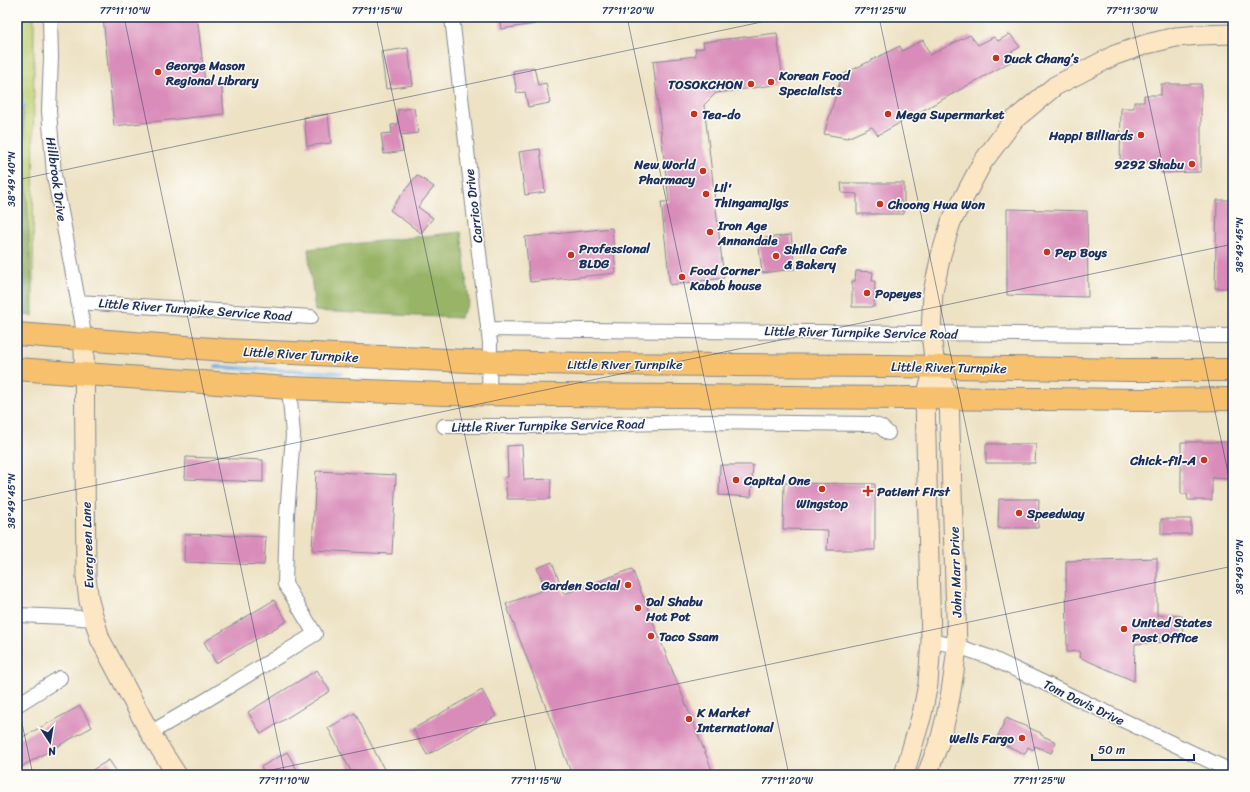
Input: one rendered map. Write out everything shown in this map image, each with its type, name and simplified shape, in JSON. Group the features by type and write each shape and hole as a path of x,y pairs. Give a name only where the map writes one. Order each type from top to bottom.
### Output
{"main road":[{"name":"Little River Turnpike","path":"17,334 225,350 490,362 1233,370"},
{"path":"17,368 289,388 445,394 1148,400 1233,399"},
{"path":"1148,400 1155,390 1168,384 1233,373"}],"street":[{"name":"Hillbrook Drive","path":"50,17 51,58 49,111 51,151 84,340"},
{"name":"Carrico Drive","path":"452,17 488,329 490,362 489,394"},
{"name":"John Marr Drive","path":"927,775 946,719 956,663 957,646 949,398 935,367 931,333 933,292 941,255 951,222 982,163 1014,120 1055,86 1114,56 1147,44 1176,37 1233,34"},
{"name":"Little River Turnpike Service Road","path":"78,302 312,317"},
{"name":"Little River Turnpike Service Road","path":"488,329 1233,336"},
{"name":"Evergreen Lane","path":"84,340 86,577 89,601 100,638 110,660 150,733 177,775"},
{"name":"John Marr Drive","path":"904,775 922,714 928,684 931,641 925,398 935,367"},
{"path":"150,733 315,634 285,584 293,436 289,388"},
{"name":"Little River Turnpike Service Road","path":"444,426 531,426 706,422 872,424 881,427 888,433"},
{"path":"17,615 94,619"},
{"name":"Tom Davis Drive","path":"931,641 957,646 989,657 1233,772"},
{"path":"17,705 60,678"}],"green space":[{"path":"17,17 34,17 33,315 17,314"},
{"path":"18,17 33,316 17,314"},
{"path":"461,232 469,302 460,318 315,311 308,249"}],"building":[{"name":"George Mason Regional Library","path":"103,17 197,17 205,82 221,80 224,114 114,126"},
{"path":"499,17 535,17 535,24 501,29"},
{"path":"777,33 782,74 774,85 716,93 704,105 724,278 670,285 661,202 669,202 653,61 696,56 695,49 704,48 703,42"},
{"path":"1010,34 1020,47 1008,54 1012,61 878,135 872,127 847,138 824,134 842,75 900,46 902,51 923,40 930,55 970,35 978,45 994,37 998,41"},
{"path":"408,48 413,85 386,89 381,52"},
{"path":"534,67 538,85 546,83 550,103 528,107 525,92 517,93 513,71"},
{"path":"1161,84 1201,84 1201,172 1161,173 1160,162 1120,162 1121,108 1134,108 1134,102 1144,102 1144,95 1161,95"},
{"path":"414,108 418,133 401,135 403,151 384,154 381,134 392,133 391,125 398,124 397,110"},
{"path":"328,114 331,143 307,146 304,117"},
{"path":"540,149 545,192 525,195 519,152"},
{"path":"417,175 434,187 418,207 433,218 421,233 390,210"},
{"name":"Choong Hwa Won","path":"841,183 904,183 904,214 857,214 857,194 842,193"},
{"path":"1217,200 1233,200 1233,288 1215,288"},
{"path":"1007,209 1087,211 1088,297 1007,295"},
{"name":"Professional BLDG","path":"612,228 616,273 530,282 525,237"},
{"path":"791,235 795,269 762,273 758,239"},
{"path":"856,271 873,272 872,281 875,281 874,307 852,307 852,281 855,281"},
{"name":"Chick-fil-A","path":"1181,442 1228,442 1228,479 1212,478 1212,500 1188,500 1187,494 1181,494"},
{"path":"986,444 1036,444 1035,463 986,463"},
{"path":"522,445 524,480 551,479 550,499 507,499 505,477 508,477 507,446"},
{"path":"186,457 263,460 263,482 185,479"},
{"name":"Capital One","path":"720,465 753,465 751,497 719,495"},
{"path":"316,471 396,475 392,554 312,550"},
{"path":"784,483 875,484 875,550 827,550 828,530 783,529"},
{"path":"999,499 1039,499 1038,528 998,528"},
{"path":"1161,519 1191,519 1191,534 1161,534"},
{"path":"185,534 266,537 264,565 184,562"},
{"name":"United States Post Office","path":"1157,558 1157,615 1182,616 1183,641 1135,644 1134,681 1079,657 1080,651 1067,652 1066,561"},
{"path":"552,562 564,594 632,569 714,775 572,775 506,604 546,589 537,568"},
{"path":"274,600 287,621 216,663 204,642"},
{"path":"317,670 330,691 261,734 248,712"},
{"path":"482,690 496,716 427,755 413,729"},
{"path":"80,706 92,727 17,769 17,740"},
{"path":"355,713 387,775 353,775 328,728"},
{"name":"Wells Fargo","path":"1006,718 1041,733 1041,735 1056,742 1051,753 1035,746 1033,750 1028,747 1025,754 996,741"},
{"path":"287,752 300,775 266,775 261,767"},
{"path":"109,760 119,775 84,775"}],"waterway":[{"path":"17,105 24,106"},
{"path":"216,367 341,373"}],"place":[{"name":"Duck Chang’s","path":"996,58"},
{"name":"George Mason Regional Library","path":"158,72"},
{"name":"Korean Food Specialists","path":"771,82"},
{"name":"TOSOKCHON","path":"751,84"},
{"name":"Tea-do","path":"694,114"},
{"name":"Mega Supermarket","path":"888,114"},
{"name":"Happi Billiards","path":"1141,135"},
{"name":"9292 Shabu","path":"1192,164"},
{"name":"New World Pharmacy","path":"703,171"},
{"name":"Lil' Thingamajigs","path":"706,194"},
{"name":"Choong Hwa Won","path":"880,204"},
{"name":"Iron Age Annandale","path":"710,232"},
{"name":"Pep Boys","path":"1047,252"},
{"name":"Professional BLDG","path":"571,255"},
{"name":"Shilla Cafe & Bakery","path":"776,256"},
{"name":"Food Corner Kabob house","path":"682,277"},
{"name":"Popeyes","path":"867,293"},
{"name":"Chick-fil-A","path":"1204,460"},
{"name":"Capital One","path":"736,480"},
{"name":"Wingstop","path":"822,489"},
{"name":"Patient First","path":"868,491"},
{"name":"Speedway","path":"1019,513"},
{"name":"Garden Social","path":"628,585"},
{"name":"Dal Shabu Hot Pot","path":"638,608"},
{"name":"United States Post Office","path":"1124,629"},
{"name":"Taco Ssam","path":"651,636"},
{"name":"K Market International","path":"689,719"},
{"name":"Wells Fargo","path":"1022,738"}]}
